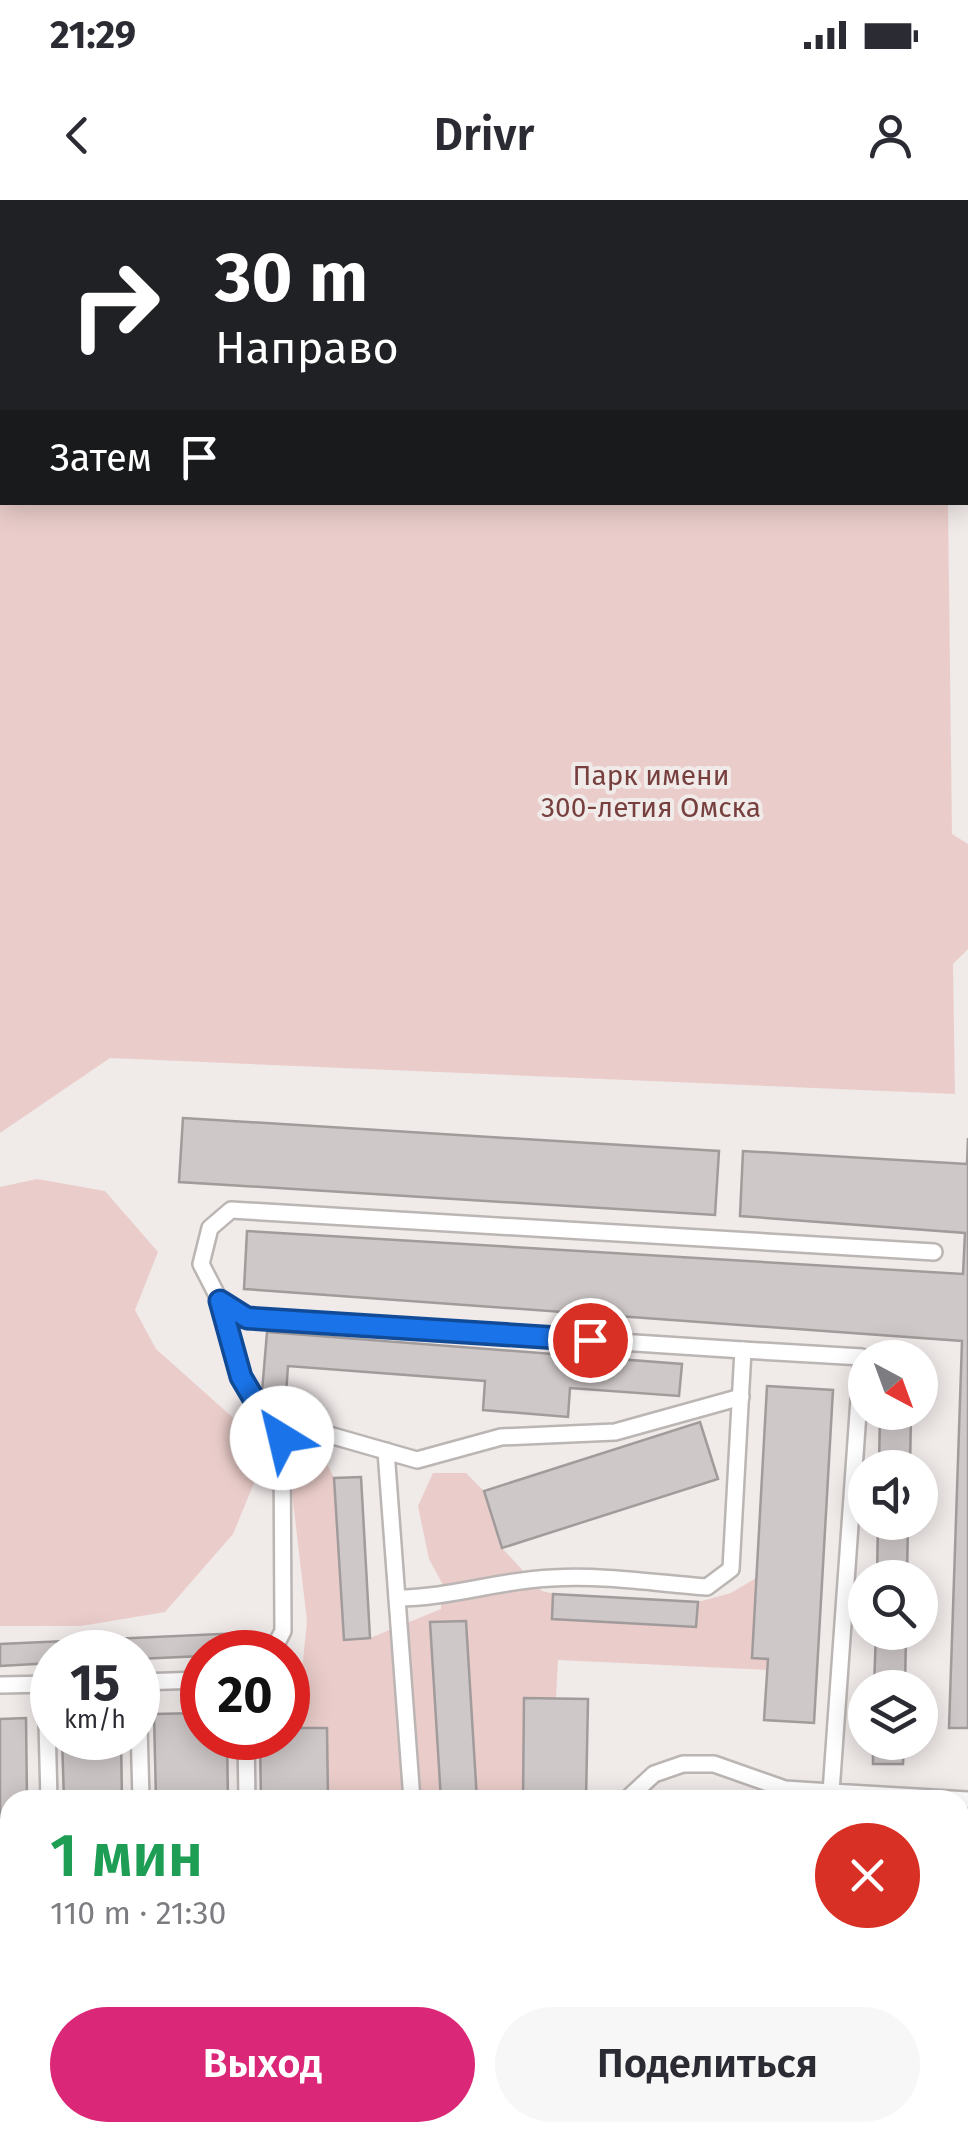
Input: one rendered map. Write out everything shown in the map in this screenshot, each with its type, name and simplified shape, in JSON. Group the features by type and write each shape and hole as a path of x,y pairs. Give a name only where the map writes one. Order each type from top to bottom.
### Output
{"lane":[{"path":"740,1398 615,1432 501,1436 417,1460 298,1426 275,1416 254,1399 241,1377 220,1301 201,1264 210,1228 232,1210 934,1252"},
{"path":"220,1301 247,1318 862,1356 831,1790"},
{"path":"397,1598 424,1598 547,1578 604,1577 707,1587 732,1569 743,1350"},
{"path":"275,1416 282,1438 283,1630"},
{"path":"386,1452 411,1790"},
{"path":"0,1684 30,1684"},
{"path":"49,1760 49,1790"},
{"path":"140,1760 141,1790"},
{"path":"246,1760 247,1790"},
{"path":"637,1790 654,1774 683,1764 714,1764 785,1790"}],"green space":[{"name":"Парк имени 300-летия Омска","path":"0,505 948,505 952,834 968,844 968,949 953,964 955,1094 110,1058 0,1133"},
{"path":"37,1179 105,1191 158,1252 135,1310 156,1349 268,1449 233,1534 165,1612 81,1626 0,1626 0,1187"},
{"path":"314,1458 325,1460 334,1478 344,1640 370,1638 441,1609 442,1583 429,1559 418,1506 433,1473 466,1473 484,1491 502,1548 542,1591 696,1627 698,1602 731,1593 756,1578 752,1657 768,1659 767,1670 558,1660 556,1699 524,1698 523,1790 476,1790 465,1621 431,1622 440,1790 328,1790 327,1728 310,1728 310,1630 306,1630 292,1493 300,1466"}],"building":[{"path":"183,1118 719,1151 715,1215 179,1182"},
{"path":"968,1138 968,1728 949,1728 962,1341 244,1289 247,1231 963,1274 965,1233 740,1216 743,1151 967,1164"},
{"path":"267,1332 682,1364 679,1396 570,1388 568,1417 483,1410 485,1381 288,1366 286,1394 262,1392"},
{"path":"767,1386 833,1390 814,1723 764,1720 768,1659 752,1658"},
{"path":"700,1422 718,1479 502,1548 484,1491"},
{"path":"880,1430 911,1430 910,1450 879,1450"},
{"path":"361,1477 370,1638 344,1640 334,1478"},
{"path":"878,1540 908,1540 907,1560 877,1560"},
{"path":"553,1594 698,1602 696,1627 552,1619"},
{"path":"466,1621 476,1790 440,1790 430,1622"},
{"path":"180,1636 180,1657 160,1658 160,1637"},
{"path":"30,1643 30,1664 0,1666 0,1644"},
{"path":"875,1650 906,1650 905,1670 875,1670"},
{"path":"524,1698 588,1699 586,1790 523,1790"},
{"path":"180,1713 180,1760 227,1760 228,1790 156,1790 160,1714"},
{"path":"26,1718 27,1790 0,1790 0,1719"},
{"path":"310,1728 327,1728 328,1790 261,1790 260,1760 310,1760"},
{"path":"63,1760 121,1760 122,1790 64,1790"},
{"path":"873,1760 903,1760 903,1764 873,1764"}],"route":[{"path":"282,1438 275,1416 254,1399 241,1377 220,1301 247,1318 590,1340"}]}
